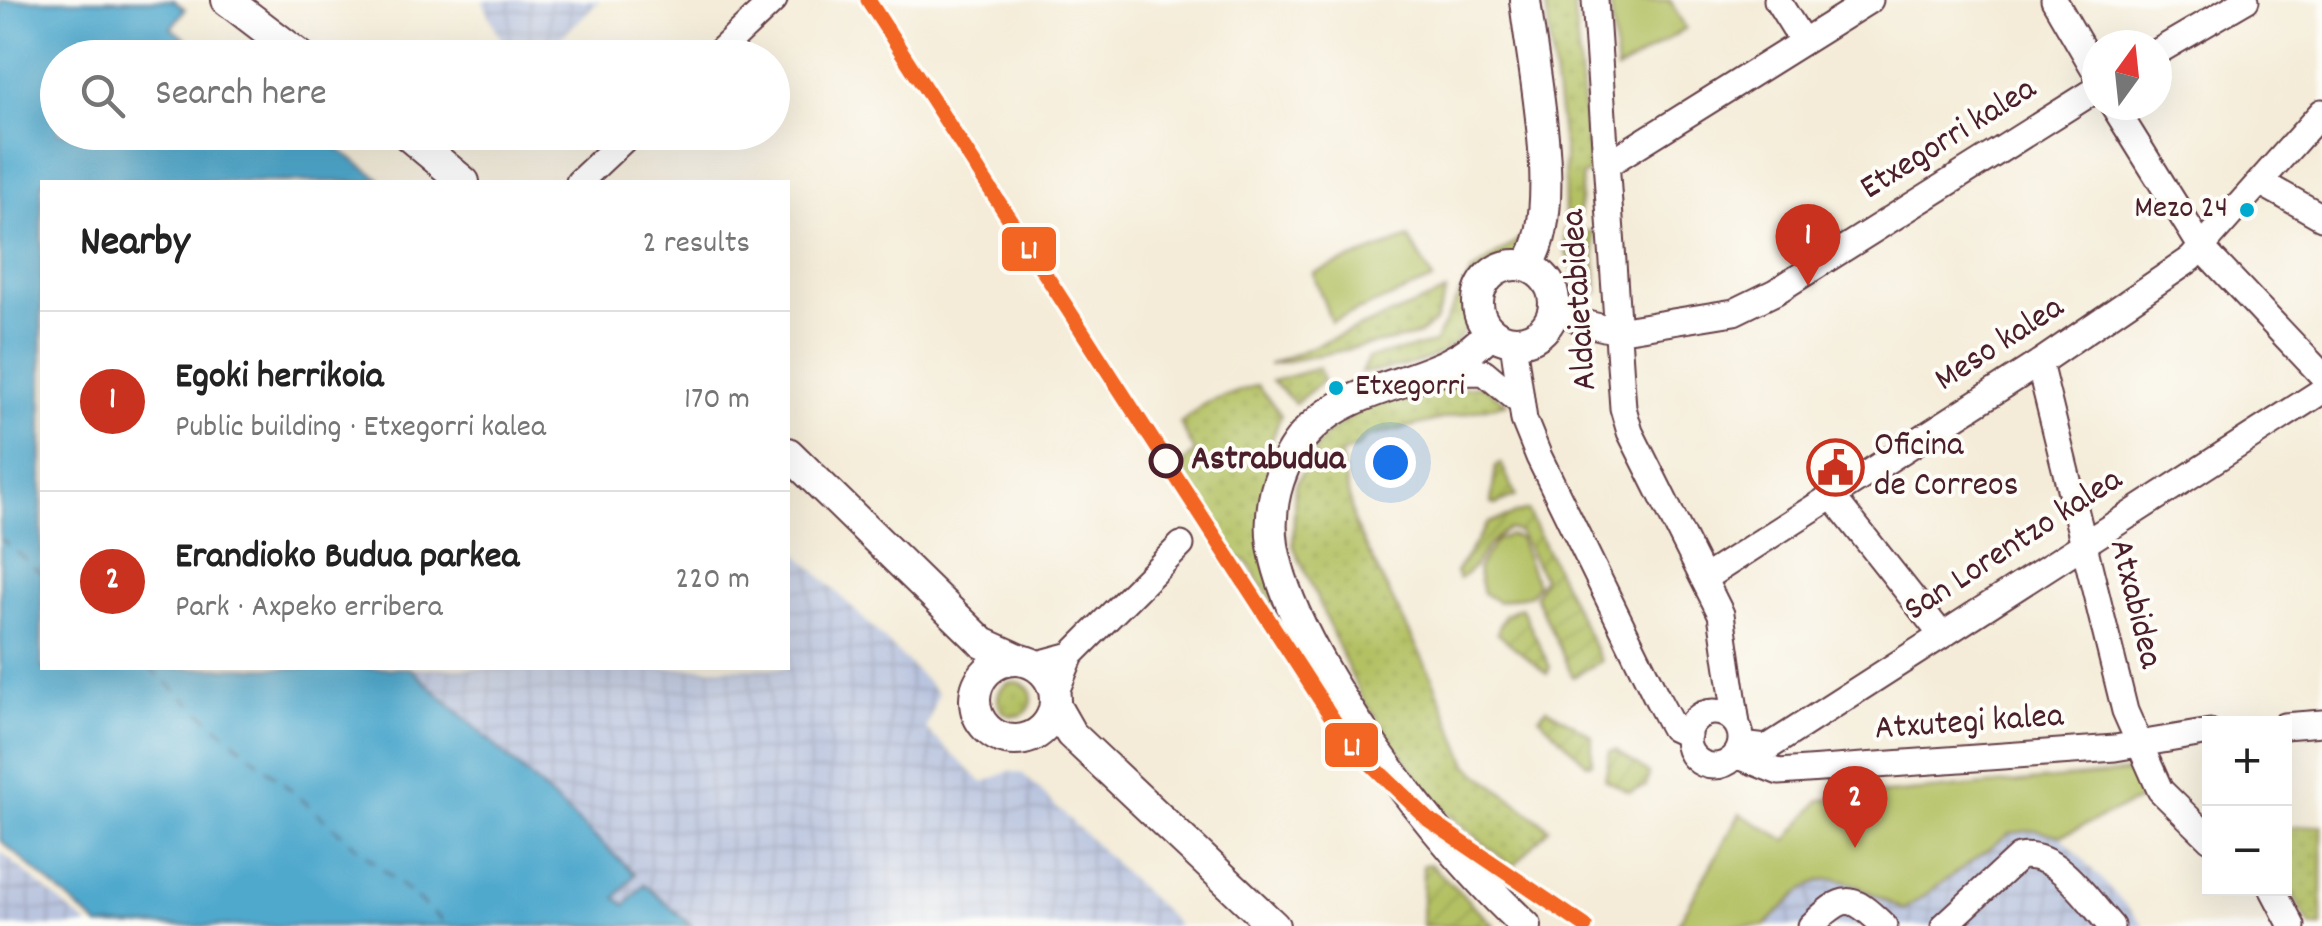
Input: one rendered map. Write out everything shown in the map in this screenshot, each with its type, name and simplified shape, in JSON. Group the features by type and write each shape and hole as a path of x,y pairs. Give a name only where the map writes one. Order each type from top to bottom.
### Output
{"main road":[{"path":"227,0 279,40"},
{"path":"1525,0 1546,190 1544,236 1527,266"},
{"path":"426,150 462,180"},
{"path":"1501,337 1477,305 1484,282 1503,267 1527,266 1548,281 1555,305 1546,328 1537,336 1501,337 1478,344 1426,374 1366,391 1324,416 1298,444 1278,485 1272,524 1280,573 1294,611 1340,694 1388,768 1476,875 1526,926"},
{"path":"790,455 993,651 1029,663 1051,682 1064,725 1274,926"},
{"path":"944,604 972,650 980,682 976,706 987,729 1011,740 1063,745 1105,765"},
{"path":"980,682 998,664 1029,663"},
{"path":"1024,739 1044,727 1054,700"}],"street":[{"path":"731,40 774,0"},
{"name":"Aldaietabidea","path":"1594,0 1623,408 1630,432 1706,577"},
{"path":"1777,0 1802,40"},
{"path":"1606,165 1870,0"},
{"path":"2054,0 2082,48"},
{"path":"2172,43 2246,0"},
{"name":"Etxegorri kalea","path":"1617,331 1734,312 1748,306 2082,98"},
{"name":"Meso kalea","path":"1706,577 2039,362 2202,248 2211,233 2322,112"},
{"path":"2122,120 2202,248 2322,375"},
{"path":"581,180 613,150"},
{"path":"2260,182 2322,217"},
{"path":"1555,305 1582,323 1617,331"},
{"path":"1501,337 1538,457 1673,728 1688,735"},
{"name":"Atxabidea","path":"2039,362 2125,712 2168,802 2202,832"},
{"path":"1426,374 1484,372 1521,403"},
{"name":"San Lorentzo kalea","path":"1738,741 1767,748 2322,391"},
{"path":"1832,496 1941,634"},
{"path":"1054,700 1071,655 1180,545"},
{"path":"1706,577 1722,614 1738,741 1724,764 1700,762 1690,750 1688,735 1704,714 1722,713 1738,741"},
{"path":"1029,663 1071,655"},
{"path":"2292,725 2322,723"},
{"name":"Atxutegi kalea","path":"1738,741 1779,772 2115,748 2137,741 2202,733"},
{"path":"1944,926 2019,857 2029,855 2052,863 2111,926"},
{"path":"2276,896 2292,926"},
{"path":"1811,926 1836,902 1848,900 1864,906 1884,926"}],"shaded area":[{"path":"482,0 600,0 559,40 501,40"},
{"path":"790,546 938,693 926,729 983,783 1010,771 1023,774 1179,926 692,926 644,884 626,905 616,897 635,874 412,670 790,670"},
{"path":"2036,830 2061,836 2145,926 1765,926 1806,883 1843,879 1904,910 2011,833"},
{"path":"0,851 89,926 0,926"}],"green space":[{"path":"1545,0 1573,0 1590,173 1582,175 1579,216 1565,217 1564,153"},
{"path":"1610,0 1669,0 1686,28 1617,71"},
{"path":"1532,230 1526,246 1491,266 1477,282 1468,320 1452,345 1424,361 1361,373 1368,358 1434,343 1471,273"},
{"path":"1565,230 1593,232 1598,292 1572,266 1566,251"},
{"path":"1409,238 1433,280 1331,322 1313,273"},
{"path":"1446,292 1435,322 1417,336 1268,365"},
{"path":"1319,368 1323,381 1295,403 1272,381"},
{"path":"1257,385 1281,415 1269,447 1270,464 1310,665 1246,560 1238,559 1179,467 1195,452 1180,423 1206,403"},
{"path":"1483,386 1507,403 1365,438 1358,448 1340,454 1355,526 1431,675 1468,765 1549,828 1513,867 1438,806 1361,697 1293,545 1295,485 1323,437 1363,408 1432,390"},
{"path":"1501,463 1516,496 1495,505 1491,503 1496,466"},
{"path":"1527,510 1601,661 1573,677 1535,596 1543,577 1519,532 1509,529 1466,574 1459,579 1456,572 1488,523"},
{"path":"1509,535 1519,538 1537,584 1531,594 1498,602 1483,593 1477,569 1496,540"},
{"path":"1521,607 1550,667 1547,674 1497,633 1505,614"},
{"path":"1015,682 1027,687 1032,699 1027,711 1015,716 1003,711 998,699 1003,687"},
{"path":"1547,708 1592,736 1592,763 1587,764 1539,717"},
{"path":"1616,750 1649,774 1646,786 1629,792 1605,779 1610,751"},
{"path":"2131,772 2150,795 2061,836 2036,830 2011,833 1904,910 1859,887 1829,879 1802,891 1765,926 1677,926 1740,814 1787,840 1820,800"},
{"path":"2322,825 2322,926 2310,926 2292,893 2292,827"},
{"path":"1430,864 1495,926 1422,926 1423,865"}],"water":[{"path":"0,0 173,0 185,9 171,28 188,40 40,40 40,150 340,150 380,179 40,180 40,670 412,670 635,874 616,898 626,905 644,884 692,926 99,926 0,840"}],"ferry route":[{"path":"0,538 40,572"},
{"path":"152,670 448,926"}],"transit line":[{"name":"L1","path":"868,0 1347,741 1429,820 1585,926"}],"place":[{"name":"Mezo 24","path":"2247,210"},
{"name":"Egoki herrikoia","path":"1808,286"},
{"name":"Etxegorri","path":"1336,388"},
{"name":"Astrabudua","path":"1166,461"},
{"name":"Oficina de Correos","path":"1835,467"},
{"name":"Erandioko Budua parkea","path":"1855,848"}]}
